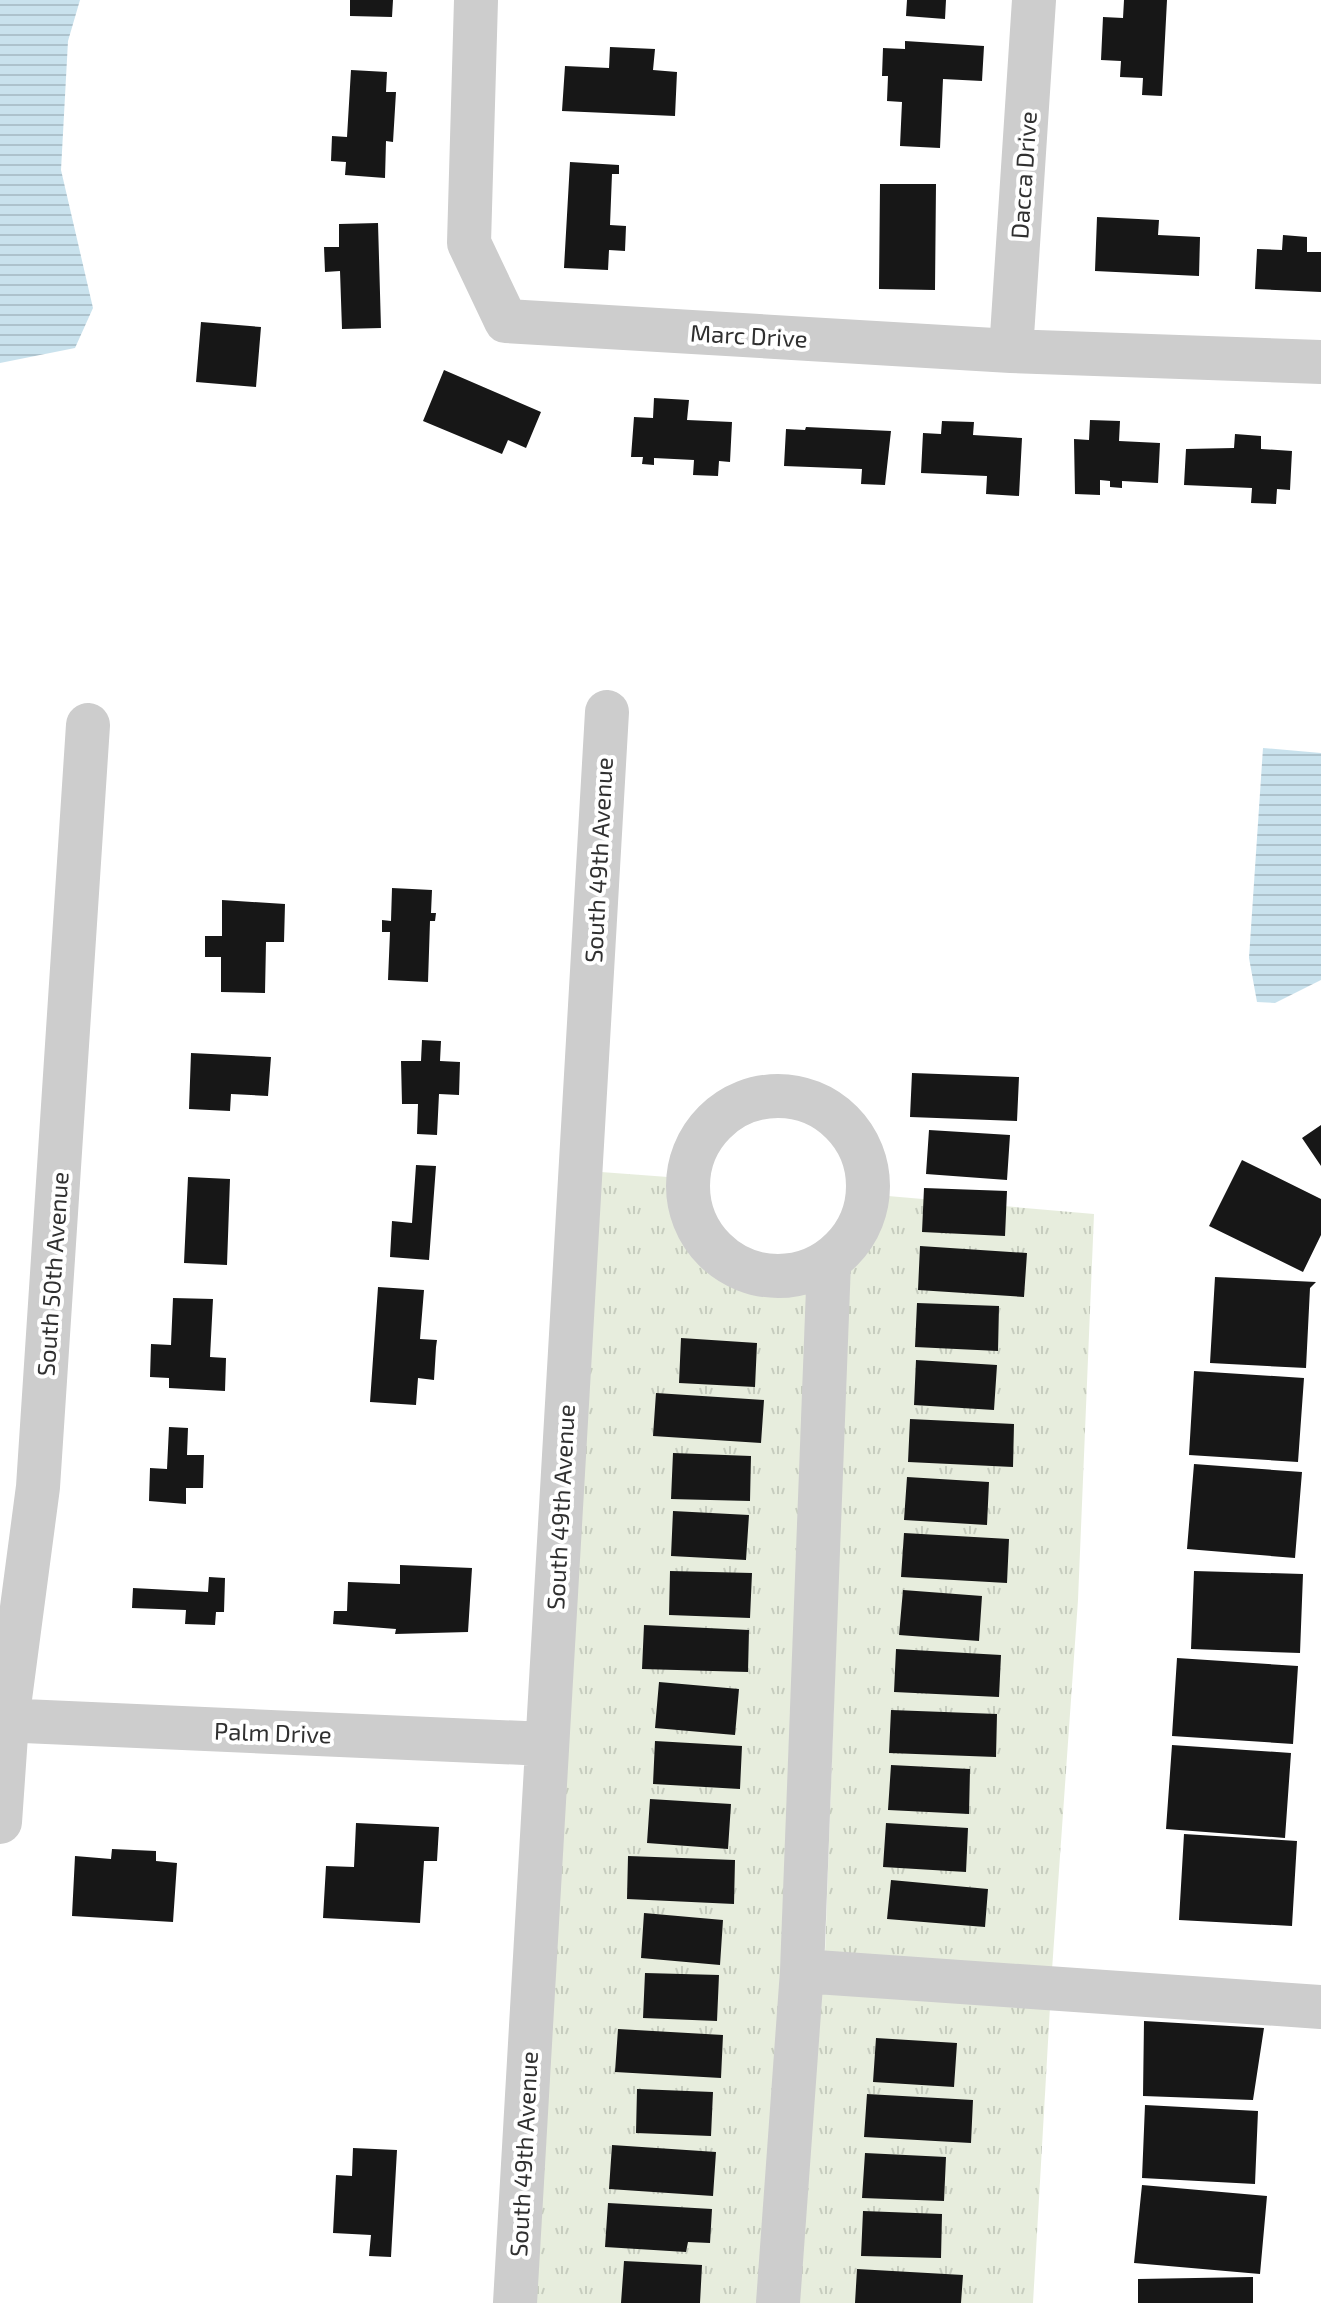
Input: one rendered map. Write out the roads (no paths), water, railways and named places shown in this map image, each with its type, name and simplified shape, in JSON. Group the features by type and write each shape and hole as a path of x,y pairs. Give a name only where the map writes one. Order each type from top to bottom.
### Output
{"street":[{"name":"Marc Drive","path":"476,0 469,243 506,321 1011,351 1321,362"},
{"name":"Dacca Drive","path":"1011,351 1034,0"},
{"name":"South 49th Avenue","path":"515,2303 607,712"},
{"name":"South 50th Avenue","path":"0,1822 3,1721 38,1487 88,725"},
{"path":"778,2303 802,1971 829,1262 850,1241 863,1215 869,1186 864,1157 850,1131 829,1111 802,1098 772,1095 744,1101 718,1118 699,1141 688,1169 688,1200 698,1229 716,1253 742,1269 771,1277 801,1274 829,1262"},
{"name":"Palm Drive","path":"3,1721 546,1744"},
{"path":"802,1971 1321,2007"}],"water":[{"path":"0,0 80,0 68,41 61,170 93,308 75,348 0,363"},
{"path":"1263,748 1321,753 1321,980 1275,1003 1257,1002 1249,958"}]}
